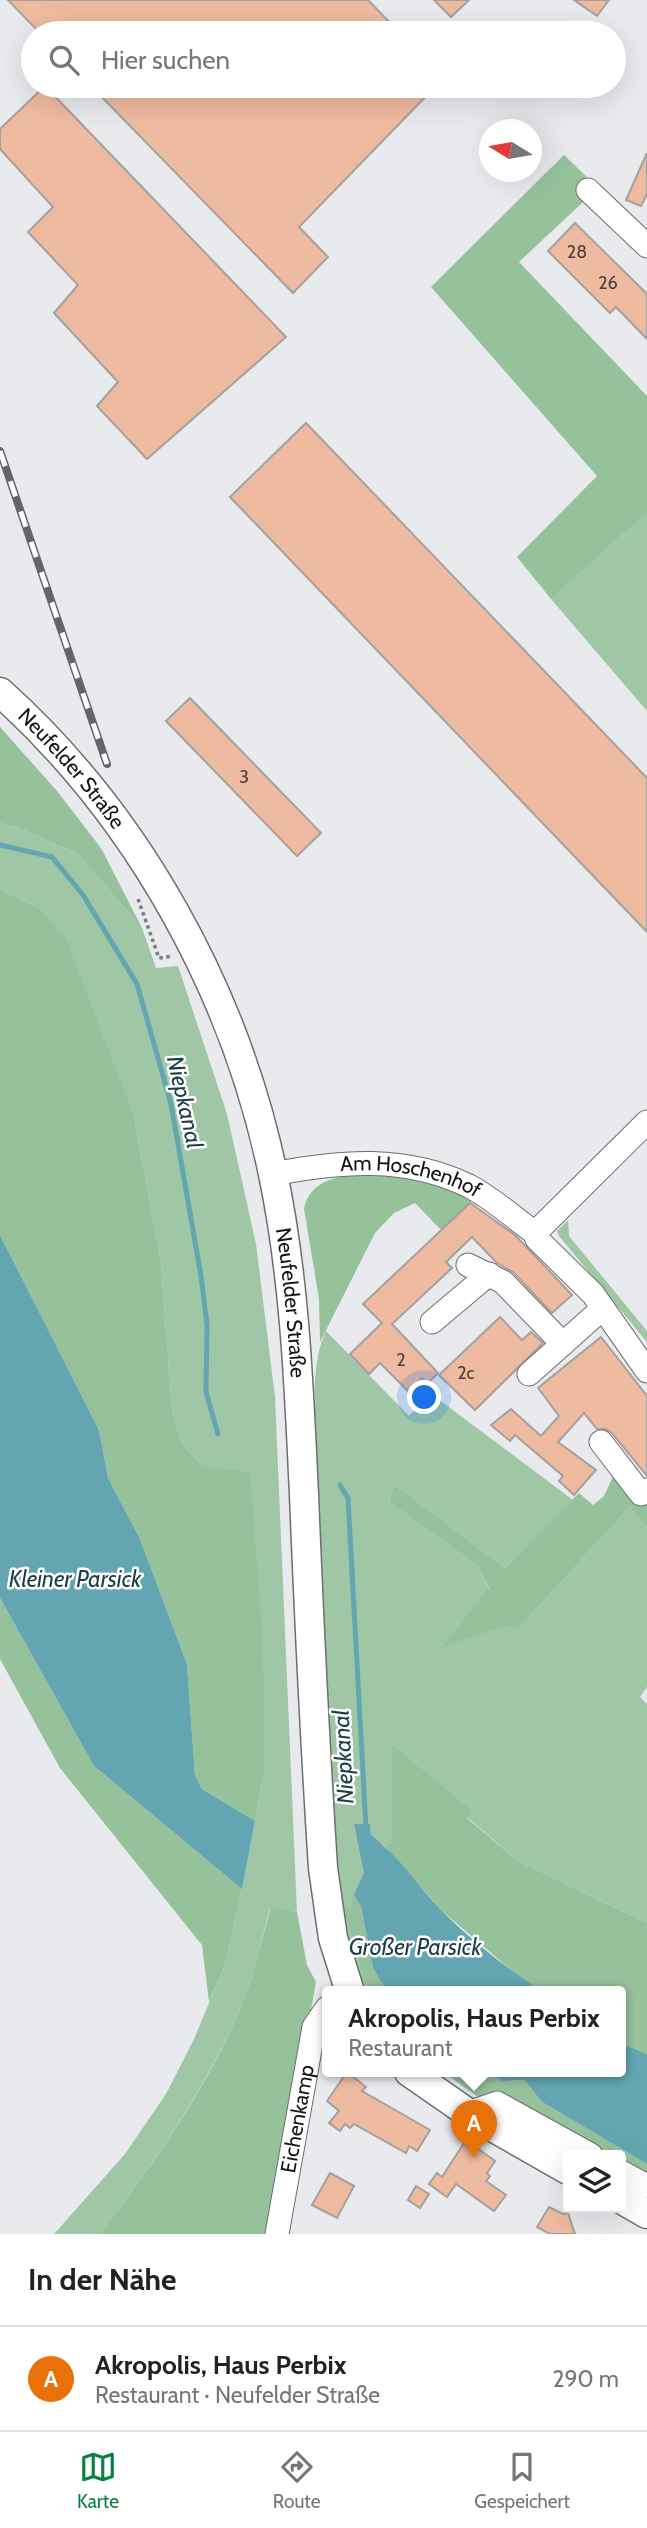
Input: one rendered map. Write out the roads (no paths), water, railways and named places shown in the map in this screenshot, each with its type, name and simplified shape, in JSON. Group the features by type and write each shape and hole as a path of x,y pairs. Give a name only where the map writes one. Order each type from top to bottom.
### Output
{"main road":[{"name":"Neufelder Straße","path":"0,691 68,757 130,837 170,901 244,1071 273,1174 294,1322 323,1868 333,1938 348,1986"},
{"path":"416,2077 468,2113 563,2167"},
{"path":"626,2202 647,2214"}],"street":[{"path":"588,190 647,246"},
{"path":"535,1233 647,1122"},
{"name":"Am Hoschenhof","path":"273,1174 329,1163 365,1162 410,1166 469,1186 535,1233 603,1308 647,1371"},
{"path":"468,1265 503,1282 563,1344"},
{"path":"432,1322 489,1274"},
{"path":"529,1374 603,1308"},
{"path":"601,1442 641,1494 647,1490"},
{"name":"Eichenkamp","path":"277,2234 313,2027 322,2015"},
{"path":"468,2113 497,2103 582,2150"},
{"path":"626,2175 647,2186"}],"water":[{"name":"Kleiner Parsick","path":"0,1235 99,1430 108,1478 140,1539 187,1664 195,1775 202,1789 255,1821 242,1889 94,1766 0,1598"},
{"name":"Großer Parsick","path":"354,1824 370,1824 371,1835 453,1921 503,1964 534,1986 384,1986 373,1968 361,1907 354,1895 364,1873"},
{"path":"626,2045 647,2054 647,2164 542,2102 524,2080 502,2081 497,2077 626,2077"}],"waterway":[{"name":"Niepkanal","path":"0,845 52,857 83,895 137,984 171,1104 207,1325 206,1392 218,1434"},
{"name":"Niepkanal","path":"340,1485 348,1498 366,1828"}],"railway":[{"path":"0,451 107,764"}],"place":[{"name":"Akropolis, Haus Perbix","path":"474,2158"}]}
